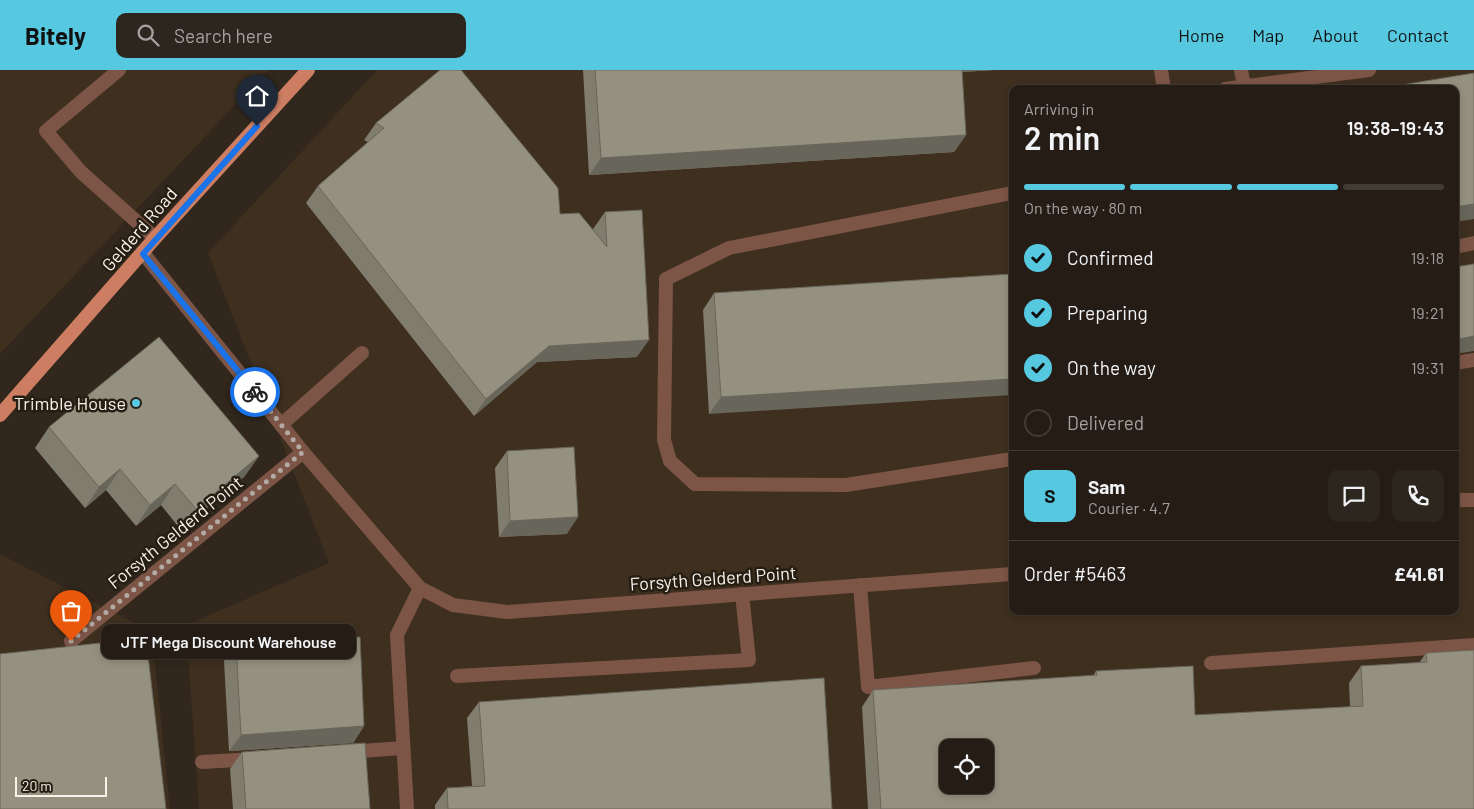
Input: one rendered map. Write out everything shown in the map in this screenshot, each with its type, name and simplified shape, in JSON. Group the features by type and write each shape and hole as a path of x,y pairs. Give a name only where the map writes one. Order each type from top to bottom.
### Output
{"main road":[{"name":"Gelderd Road","path":"0,415 143,254 155,238 308,70"}],"street":[{"path":"119,70 46,131 81,172 155,238"},
{"path":"1161,70 1163,85"},
{"path":"1241,70 1244,85"},
{"path":"1252,85 1369,70"},
{"path":"1009,194 729,248 666,279 664,440 670,461 695,484 846,485 1009,459"},
{"path":"1459,246 1474,243"},
{"name":"Forsyth Gelderd Point","path":"143,254 303,452 420,588 453,605 507,612 1009,574"},
{"path":"281,425 362,353"},
{"path":"1459,363 1474,360"},
{"name":"Forsyth Gelderd Point","path":"71,641 303,452"},
{"path":"1459,500 1474,500"},
{"path":"860,585 868,687 1034,668"},
{"path":"407,809 397,634 420,588"},
{"path":"457,676 749,660 742,594"},
{"path":"1211,663 1474,645"},
{"path":"336,753 403,748"},
{"path":"202,762 269,758"}],"shaded area":[{"path":"0,70 268,70 0,354"},
{"path":"377,70 1474,70 1474,809 199,809 186,625 329,563 208,253"},
{"path":"0,554 152,632 170,809 0,809"}],"building":[{"path":"440,70 461,70 558,188 560,214 579,213 607,247 605,212 642,210 649,340 549,346 486,399 318,186 384,128 376,123"},
{"path":"595,70 962,70 966,135 601,158"},
{"path":"1474,73 1474,204 1459,206 1459,85 1401,85"},
{"path":"1474,264 1474,336 1459,339 1459,266"},
{"path":"1009,274 1009,379 721,397 714,293"},
{"name":"Trimble House","path":"159,337 259,456 196,509 175,484 150,505 120,469 99,487 49,427"},
{"path":"574,447 578,517 510,521 507,451"},
{"path":"360,637 364,726 241,735 236,644"},
{"path":"146,638 166,809 0,809 0,654"},
{"path":"1474,650 1474,809 881,809 873,690 1097,675 1096,671 1193,666 1195,715 1363,706 1361,666 1427,662 1426,653"},
{"path":"824,678 832,809 448,809 447,788 485,786 479,702"},
{"path":"365,743 370,809 246,809 242,752"}],"way so far":[{"path":"71,641 303,452 255,392"}],"place":[{"name":"Trimble House","path":"136,403"},
{"name":"JTF Mega Discount Warehouse","path":"71,641"}],"route":[{"path":"255,392 143,254 155,238 257,126"}]}
